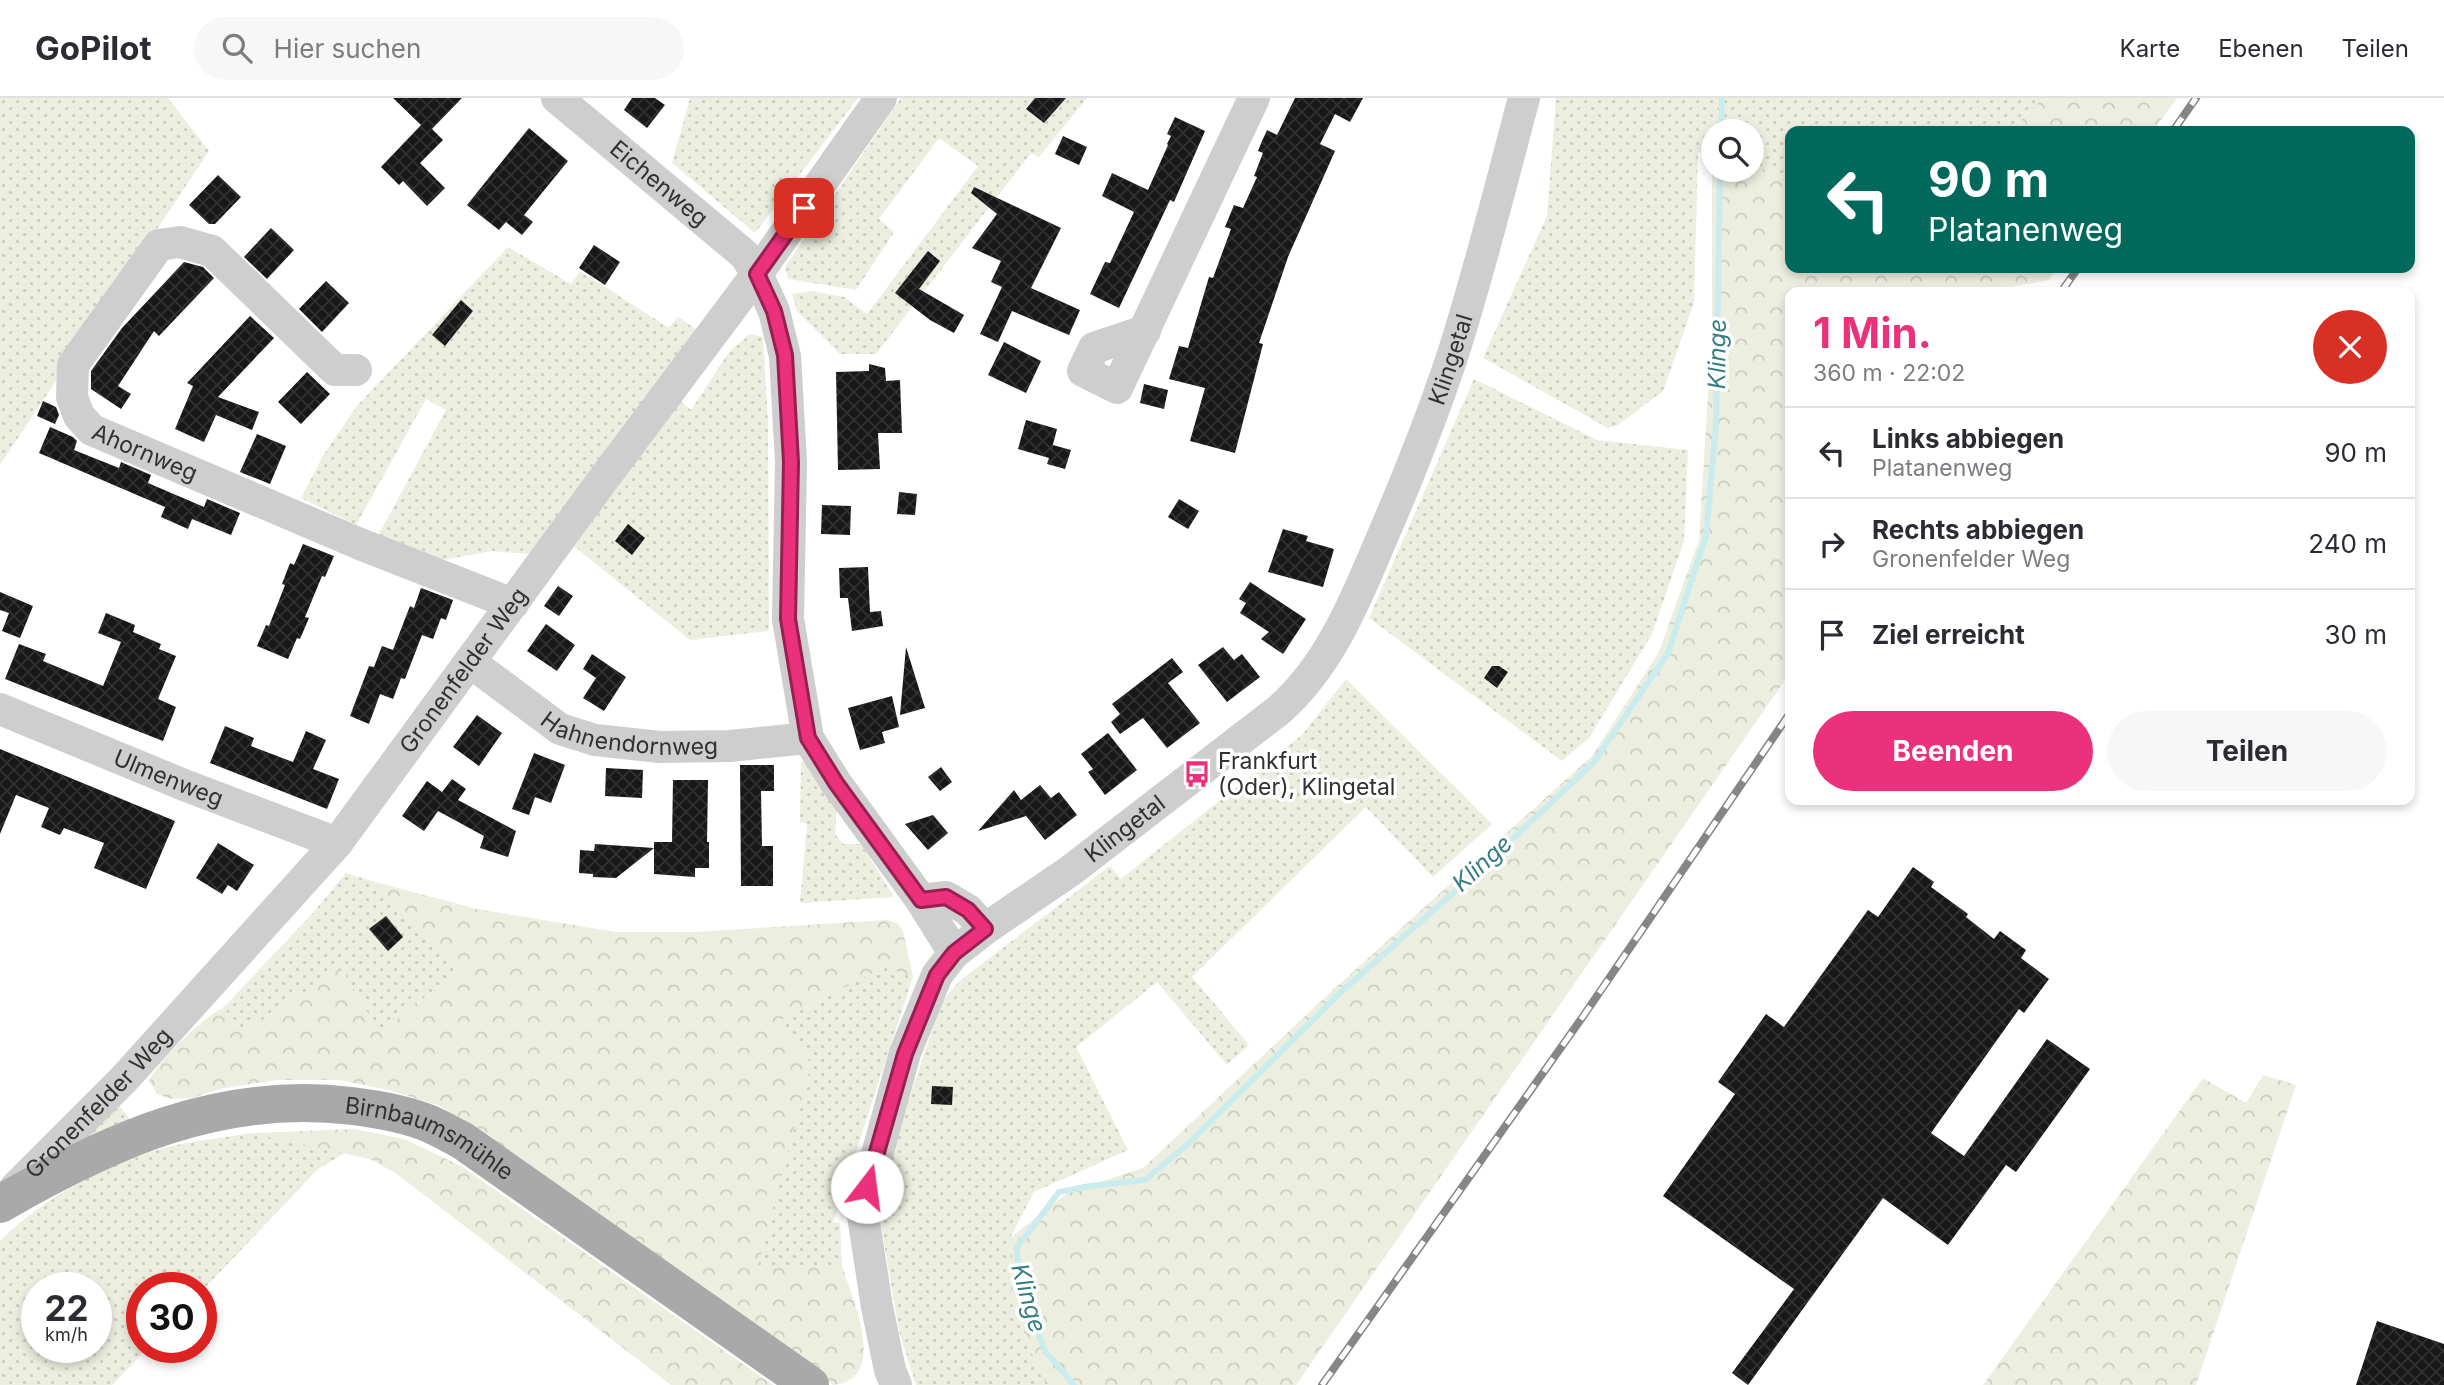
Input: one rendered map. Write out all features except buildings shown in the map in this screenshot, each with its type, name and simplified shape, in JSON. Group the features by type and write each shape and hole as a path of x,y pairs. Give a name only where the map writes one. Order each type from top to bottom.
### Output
{"main road":[{"name":"Birnbaumsmühle","path":"0,1203 100,1150 155,1129 209,1113 274,1103 323,1102 374,1109 429,1123 463,1141 810,1385"}],"street":[{"name":"Eichenweg","path":"557,98 745,255 774,311 785,355 791,462 788,619 808,738"},
{"name":"Gronenfelder Weg","path":"0,1203 124,1079 337,843 757,274 881,98"},
{"path":"1145,331 1254,98"},
{"name":"Klingetal","path":"890,1380 862,1209 905,1054 937,975 954,953 1070,871 1279,710 1298,693 1320,666 1348,616 1369,569 1452,356 1488,236 1524,98"},
{"name":"Ahornweg","path":"356,370 335,369 212,251 180,242 159,245 73,365 72,397 79,416 92,430 360,544 513,604"},
{"name":"Hahnendornweg","path":"471,662 560,729 595,740 615,744 671,747 730,746 808,738"},
{"name":"Ulmenweg","path":"0,709 184,785 337,843"},
{"path":"808,738 836,783 921,900 954,953"},
{"path":"921,900 946,897 968,910 985,929"}],"green space":[{"path":"0,98 168,98 209,151 0,465"},
{"path":"690,98 858,98 755,233 672,163"},
{"path":"901,98 1087,98 1039,157 1031,153 876,354 840,354 797,311 792,294 813,291 844,297 867,314 978,166 939,138 879,219 894,232 856,290 788,279 785,267"},
{"path":"1556,98 2043,98 2015,126 1785,126 1785,175 1764,169 1764,119 1701,119 1694,303 1663,391 1618,425 1608,428 1483,358 1547,216"},
{"path":"2043,98 2177,98 2157,126 2015,126"},
{"path":"1764,169 1785,175 1785,273 2054,273 2049,280 2011,287 1785,287 1785,680 1296,1385 1050,1385 1042,1378 1011,1301 1010,1238 1069,1192 1143,1168 1334,989 1592,756 1659,652 1699,540 1712,330 1712,182 1764,182"},
{"path":"508,247 571,284 580,271 669,328 678,317 700,332 529,554 491,551 443,560 378,536 446,410 426,399 356,525 301,498 324,454 357,406"},
{"path":"750,334 763,337 768,421 769,631 690,640 574,546 680,401 691,410 729,352"},
{"path":"1474,379 1597,440 1688,450 1684,541 1652,634 1589,738 1562,761 1369,618"},
{"path":"1346,679 1492,824 1433,877 1366,807 1192,977 1249,1045 1227,1065 1157,982 1076,1047 1128,1150 1034,1192 1010,1238 1011,1301 1042,1378 1050,1385 916,1385 899,1331 879,1213 884,1173 941,1004 958,982 1110,866 1121,879 1302,735"},
{"path":"808,761 837,807 835,834 843,844 861,844 894,897 800,903 807,824 800,822 801,762"},
{"path":"346,873 375,882 458,971 379,1034 341,968 244,1032 223,1008 312,914"},
{"path":"375,882 477,909 616,932 695,932 886,920 897,923 903,931 913,977 884,967 777,1022 811,1064 758,1266 842,1266 863,1335 864,1353 860,1368 850,1379 833,1385 440,1106 389,1090 338,1080 277,1080 219,1089 193,1098 172,1099 157,1094 149,1081 154,1072 193,1030 223,1008 245,1031 341,968 380,1033 458,971"},
{"path":"884,967 913,977 833,1222 840,1223 842,1266 757,1267 811,1064 777,1022"},
{"path":"2263,1075 2296,1085 2196,1385 1983,1385 2203,1078 2246,1103"},
{"path":"116,1101 131,1121 70,1150"},
{"path":"354,1129 404,1139 461,1166 773,1385 671,1385 397,1174 370,1159 251,1133"},
{"path":"251,1133 345,1153 318,1169 217,1275 217,1272 126,1272 126,1363 133,1363 112,1385 0,1385 0,1241 18,1224 58,1195 102,1171 148,1153 191,1142"}],"waterway":[{"name":"Klinge","path":"1721,119 1722,98"},
{"name":"Klinge","path":"1074,1385 1045,1351 1025,1300 1016,1249 1059,1192 1145,1180 1190,1142 1340,993 1488,862 1594,762 1668,653 1706,536 1716,425 1720,182"}],"railway":[{"path":"2176,126 2196,98"},
{"path":"2065,287 2074,273"},
{"path":"1322,1385 1584,1015 1785,720"}],"place":[{"name":"Frankfurt (Oder), Klingetal","path":"1197,774"}],"route":[{"path":"804,208 757,274 774,311 785,355 791,462 788,619 808,738 836,783 921,900 946,897 968,910 985,929 954,953 937,975 905,1054 867,1187"}]}
